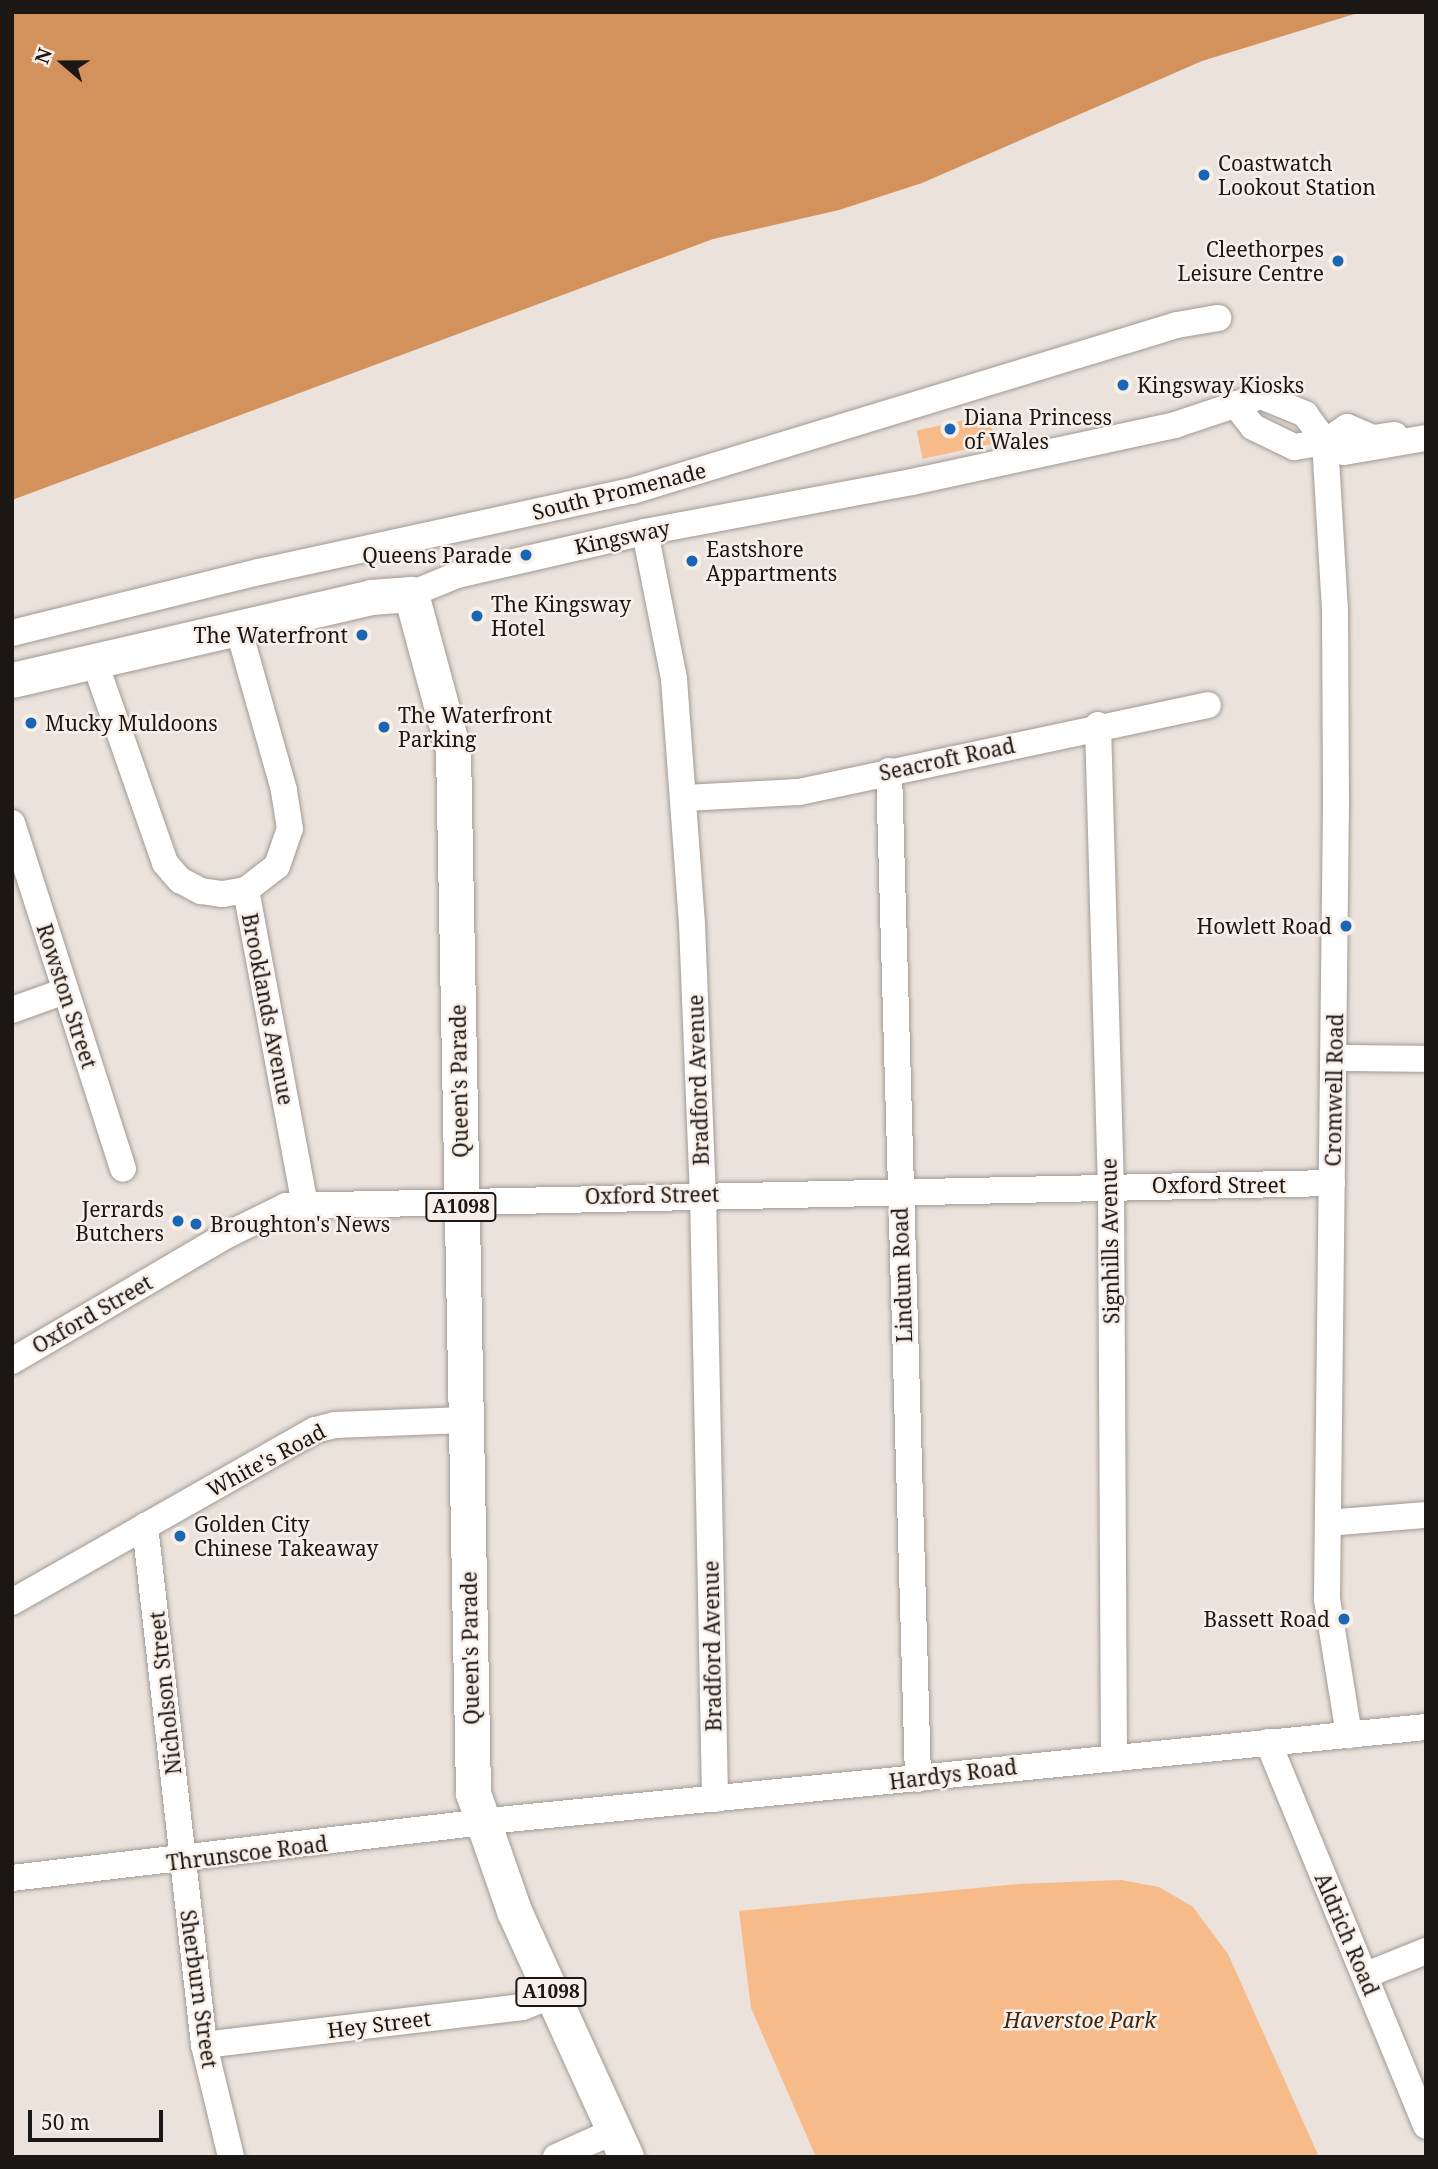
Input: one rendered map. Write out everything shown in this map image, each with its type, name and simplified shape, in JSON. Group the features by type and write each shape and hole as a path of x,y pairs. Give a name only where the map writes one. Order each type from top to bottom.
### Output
{"main road":[{"name":"Kingsway","path":"12,680 371,597 411,594"},
{"name":"Queen's Parade","path":"411,594 453,750 473,1793 481,1825"},
{"name":"A1098","path":"481,1825 552,1995 620,2144"}],"street":[{"name":"South Promenade","path":"12,632 259,572 632,491 1177,326 1218,318"},
{"name":"Kingsway","path":"411,594 457,575 645,532 1084,446 1175,425 1235,404 1253,427 1294,447 1325,442"},
{"path":"1426,429 1373,438 1348,427 1325,442 1344,452 1426,438"},
{"name":"Cromwell Road","path":"1325,442 1335,610 1335,1058 1328,1523 1331,1637 1349,1735"},
{"name":"Bradford Avenue","path":"645,532 674,679 684,798 703,1194 715,1799"},
{"name":"Brooklands Avenue","path":"238,627 284,790 290,829 286,849 277,866 246,890 305,1204"},
{"path":"94,660 165,863 180,880 201,891 223,894 246,890"},
{"name":"Seacroft Road","path":"684,798 799,792 1098,725 1208,705"},
{"name":"Signhills Avenue","path":"1098,725 1111,1185 1114,1758"},
{"name":"Lindum Road","path":"889,771 918,1779"},
{"name":"Rowston Street","path":"12,823 123,1169"},
{"path":"12,1010 65,991"},
{"path":"1335,1058 1426,1059"},
{"name":"Oxford Street","path":"12,1361 270,1211 305,1204 1111,1185 1332,1183"},
{"name":"White's Road","path":"12,1602 315,1430 335,1425 465,1420"},
{"path":"1328,1523 1364,1524 1426,1515"},
{"name":"Nicholson Street","path":"145,1526 181,1861"},
{"name":"Hardys Road","path":"481,1825 1426,1727"},
{"name":"Aldrich Road","path":"1268,1742 1426,2126"},
{"name":"Thrunscoe Road","path":"12,1878 481,1825"},
{"name":"Sherburn Street","path":"181,1861 204,2045 231,2157"},
{"path":"1366,1975 1426,1951"},
{"name":"Hey Street","path":"204,2045 523,2007 552,1995"},
{"path":"556,2157 620,2144"}],"green space":[{"path":"989,415 995,443 923,459 917,430"},
{"name":"Haverstoe Park","path":"1121,1880 1159,1887 1193,1907 1228,1954 1319,2157 816,2157 751,2008 739,1911 1018,1884"}],"shaded area":[{"path":"12,12 1361,12 1202,61 922,183 839,210 713,239 12,500"}],"place":[{"name":"Coastwatch Lookout Station","path":"1204,175"},
{"name":"Cleethorpes Leisure Centre","path":"1338,261"},
{"name":"Kingsway Kiosks","path":"1123,385"},
{"name":"Diana Princess of Wales","path":"950,429"},
{"name":"Queens Parade","path":"526,555"},
{"name":"Eastshore Appartments","path":"692,561"},
{"name":"The Kingsway Hotel","path":"477,616"},
{"name":"The Waterfront","path":"362,635"},
{"name":"Mucky Muldoons","path":"31,723"},
{"name":"The Waterfront Parking","path":"384,727"},
{"name":"Howlett Road","path":"1346,926"},
{"name":"Jerrards Butchers","path":"178,1221"},
{"name":"Broughton's News","path":"196,1224"},
{"name":"Golden City Chinese Takeaway","path":"180,1536"},
{"name":"Bassett Road","path":"1344,1619"}]}
